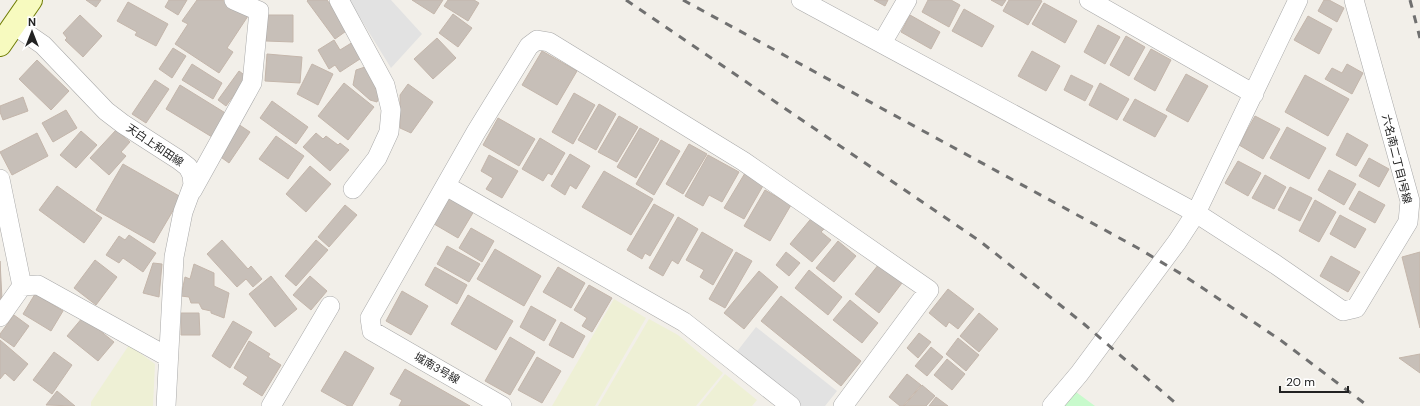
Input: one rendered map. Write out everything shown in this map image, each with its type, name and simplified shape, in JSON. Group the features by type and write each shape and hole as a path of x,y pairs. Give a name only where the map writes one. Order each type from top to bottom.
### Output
{"main road":[{"path":"0,45 7,21 31,0"}],"street":[{"path":"190,196 252,83 260,6 234,0"},
{"path":"339,0 385,84 391,110 389,132 378,158 354,189"},
{"name":"六名南二丁目1号線","path":"801,0 1196,213 1343,311 1356,308 1408,222 1410,201 1354,0"},
{"path":"882,43 907,0"},
{"path":"1090,0 1254,94"},
{"path":"1052,406 1078,374 1158,267 1196,213 1298,0"},
{"name":"天白上和田線","path":"7,21 44,45 106,111 188,167 192,175 193,185 183,212 174,257 166,406"},
{"path":"791,406 684,322 446,186 476,132 529,46 537,40 548,42 743,161 929,290 844,406"},
{"path":"0,179 22,286 0,318"},
{"name":"城南3号線","path":"446,186 370,318 372,331 502,406"},
{"path":"22,286 38,285 168,357"},
{"path":"271,406 330,306"}],"green space":[{"path":"614,299 646,318 595,406 552,406"},
{"path":"649,319 678,335 723,373 696,406 598,406"},
{"path":"129,345 155,364 153,406 91,406 91,402"},
{"path":"725,374 757,400 752,406 699,406"},
{"path":"1076,392 1095,406 1064,406"}],"shaded area":[{"path":"349,0 391,0 422,34 391,68"},
{"path":"756,327 837,391 825,406 800,406 735,354"}],"building":[{"path":"86,0 101,0 96,7"},
{"path":"169,0 187,0 178,15 165,7"},
{"path":"197,0 222,0 250,13 227,48 233,52 219,73 175,44 188,24 182,21"},
{"path":"327,0 349,29 335,39 307,1"},
{"path":"412,0 443,0 434,14"},
{"path":"448,0 474,0 479,3 468,21 444,6"},
{"path":"874,0 888,0 885,6"},
{"path":"928,0 951,0 960,5 949,27 922,12"},
{"path":"991,0 1006,0 1002,6"},
{"path":"1009,0 1042,1 1028,25 1003,11"},
{"path":"1324,0 1329,0 1344,8 1337,22 1318,11"},
{"path":"128,2 168,24 156,46 135,35 137,32 117,21"},
{"path":"1044,3 1077,21 1065,43 1032,24"},
{"path":"964,9 994,26 982,47 952,31"},
{"path":"453,14 472,28 458,47 439,33"},
{"path":"80,15 102,36 83,57 65,40 67,38 63,33"},
{"path":"266,15 293,15 293,42 266,41"},
{"path":"910,15 940,32 931,49 901,32"},
{"path":"1308,16 1332,29 1319,54 1294,40"},
{"path":"1098,25 1120,37 1105,64 1084,52"},
{"path":"1126,36 1145,47 1129,76 1110,65"},
{"path":"437,38 456,58 433,79 414,59"},
{"path":"334,40 340,50 353,42 363,57 340,72 335,65 329,69 318,50"},
{"path":"173,48 186,56 172,78 159,69"},
{"path":"1151,49 1171,60 1155,91 1134,79"},
{"path":"542,51 577,71 557,105 522,85"},
{"path":"1032,51 1060,66 1046,91 1018,76"},
{"path":"267,54 302,57 300,83 265,81"},
{"path":"37,60 69,91 51,110 19,79"},
{"path":"192,64 222,83 213,99 182,80"},
{"path":"312,64 333,74 318,105 297,94"},
{"path":"1347,64 1363,73 1352,94 1325,79 1332,68 1342,73"},
{"path":"368,66 379,96 377,102 370,100 353,85 356,70"},
{"path":"239,71 247,77 226,106 218,100"},
{"path":"1186,74 1208,86 1188,122 1166,110"},
{"path":"1071,75 1093,86 1085,101 1064,90"},
{"path":"1305,75 1349,99 1328,136 1285,112"},
{"path":"155,80 169,89 146,123 132,114"},
{"path":"344,83 374,107 348,140 318,116"},
{"path":"1100,83 1129,99 1117,120 1089,105"},
{"path":"408,84 433,102 411,133 400,128 400,95"},
{"path":"180,85 227,114 212,137 166,109"},
{"path":"574,93 595,105 573,144 552,132"},
{"path":"23,97 28,111 3,120 0,112 0,106"},
{"path":"1135,99 1167,116 1155,137 1123,120"},
{"path":"272,101 308,127 296,144 260,118"},
{"path":"599,104 616,114 596,150 578,140"},
{"path":"66,110 77,128 53,142 42,123"},
{"path":"619,116 638,127 617,162 598,152"},
{"path":"1255,116 1280,129 1263,159 1239,145"},
{"path":"498,118 535,139 519,166 483,145"},
{"path":"238,124 250,132 229,163 218,155"},
{"path":"1287,127 1326,148 1309,179 1270,158"},
{"path":"640,128 659,139 636,178 617,167"},
{"path":"116,130 130,142 121,152 126,156 109,175 90,158"},
{"path":"81,131 97,145 76,168 60,155"},
{"path":"37,133 48,156 12,175 0,152"},
{"path":"316,133 323,139 326,136 338,145 340,143 349,150 330,171 303,147"},
{"path":"1347,133 1368,145 1356,166 1336,155"},
{"path":"276,136 304,156 288,179 259,159"},
{"path":"540,138 565,153 552,175 548,173 543,181 522,169"},
{"path":"661,140 680,151 654,195 636,184"},
{"path":"689,144 707,154 683,194 666,184"},
{"path":"570,154 590,166 576,189 570,185 565,195 551,186"},
{"path":"489,155 518,171 502,198 486,189 493,178 481,171"},
{"path":"708,155 739,172 722,202 709,195 703,206 685,196"},
{"path":"1369,158 1389,169 1379,187 1359,176"},
{"path":"1238,161 1261,173 1248,196 1225,183"},
{"path":"123,164 181,197 154,243 96,210"},
{"path":"310,166 331,184 306,212 286,194"},
{"path":"1329,170 1356,184 1344,205 1318,190"},
{"path":"604,171 653,199 631,235 582,207"},
{"path":"745,173 764,184 744,219 724,208"},
{"path":"1265,175 1286,187 1274,209 1252,198"},
{"path":"57,186 102,218 84,243 39,210"},
{"path":"1290,187 1312,198 1300,221 1278,210"},
{"path":"765,190 791,205 770,241 744,226"},
{"path":"1359,191 1385,205 1375,223 1349,209"},
{"path":"450,197 474,211 458,238 434,224"},
{"path":"1315,200 1336,212 1319,242 1299,231"},
{"path":"654,204 674,215 650,256 645,253 642,259 627,250"},
{"path":"345,205 357,215 329,247 318,237"},
{"path":"814,215 827,226 821,232 831,240 812,262 790,244"},
{"path":"1340,215 1366,229 1355,248 1330,234"},
{"path":"678,217 698,229 678,264 672,260 663,276 649,268"},
{"path":"471,228 494,241 482,262 459,248"},
{"path":"702,232 733,250 713,285 700,277 704,270 686,260"},
{"path":"129,235 156,253 143,272 123,258 119,263 106,255 119,236 125,240"},
{"path":"222,240 248,269 251,266 262,279 253,287 246,279 237,287 207,254"},
{"path":"316,240 328,250 296,286 285,276"},
{"path":"838,241 856,256 834,282 816,268"},
{"path":"447,246 480,264 469,282 437,264"},
{"path":"495,249 541,276 524,306 477,279"},
{"path":"736,252 752,261 725,308 709,299"},
{"path":"786,252 800,263 789,276 776,265"},
{"path":"1420,252 1420,328 1402,257"},
{"path":"1331,256 1360,272 1348,292 1320,276"},
{"path":"95,260 117,277 96,305 74,288"},
{"path":"0,261 2,299 0,299"},
{"path":"153,263 162,264 159,297 143,293"},
{"path":"194,264 214,273 214,286 229,293 224,318 211,313 211,311 202,309 199,303 191,303 189,297 181,296 185,277 190,279"},
{"path":"879,264 902,283 879,313 855,294"},
{"path":"435,267 467,285 457,304 425,285"},
{"path":"558,267 585,283 571,308 543,292"},
{"path":"809,270 842,297 828,315 795,288"},
{"path":"759,271 778,287 744,329 724,313"},
{"path":"271,276 297,309 275,327 249,294"},
{"path":"310,276 327,291 311,310 293,295"},
{"path":"589,285 612,298 592,332 582,326 587,318 574,310"},
{"path":"948,289 974,309 958,329 949,322 946,327 929,313"},
{"path":"402,291 428,306 411,335 386,321"},
{"path":"35,294 63,311 51,331 23,314"},
{"path":"468,295 513,321 496,350 451,324"},
{"path":"781,296 861,361 841,386 761,321"},
{"path":"850,300 878,323 862,343 833,320"},
{"path":"531,306 556,320 544,341 520,327"},
{"path":"181,313 199,313 200,335 181,335"},
{"path":"979,313 998,329 979,352 960,336"},
{"path":"14,315 29,326 14,347 0,337 0,334"},
{"path":"83,317 114,342 98,361 67,336"},
{"path":"233,321 252,332 230,368 212,356"},
{"path":"561,322 585,336 573,358 549,345"},
{"path":"919,333 931,342 918,358 907,348"},
{"path":"510,337 535,352 510,395 485,381"},
{"path":"958,338 979,355 966,371 946,354"},
{"path":"0,340 28,364 14,381 5,373 0,379"},
{"path":"249,341 270,354 268,357 281,365 262,396 243,384 248,377 234,368"},
{"path":"931,347 943,357 927,376 915,366"},
{"path":"345,351 374,368 352,406 348,406 321,391"},
{"path":"54,352 72,365 52,394 33,380"},
{"path":"1420,354 1420,373 1399,358"},
{"path":"537,357 561,371 542,403 518,390"},
{"path":"947,359 965,374 952,390 934,375"},
{"path":"405,369 470,406 399,406 402,400 390,394"},
{"path":"907,374 921,385 903,406 900,406 889,397"},
{"path":"922,385 935,396 926,406 904,406"},
{"path":"57,391 75,406 46,405"},
{"path":"936,397 948,406 929,406"}],"railway":[{"path":"626,0 981,242 1084,324 1179,406"},
{"path":"683,0 1136,247 1183,275 1279,339 1368,406"},
{"path":"1410,0 1420,38"}]}
